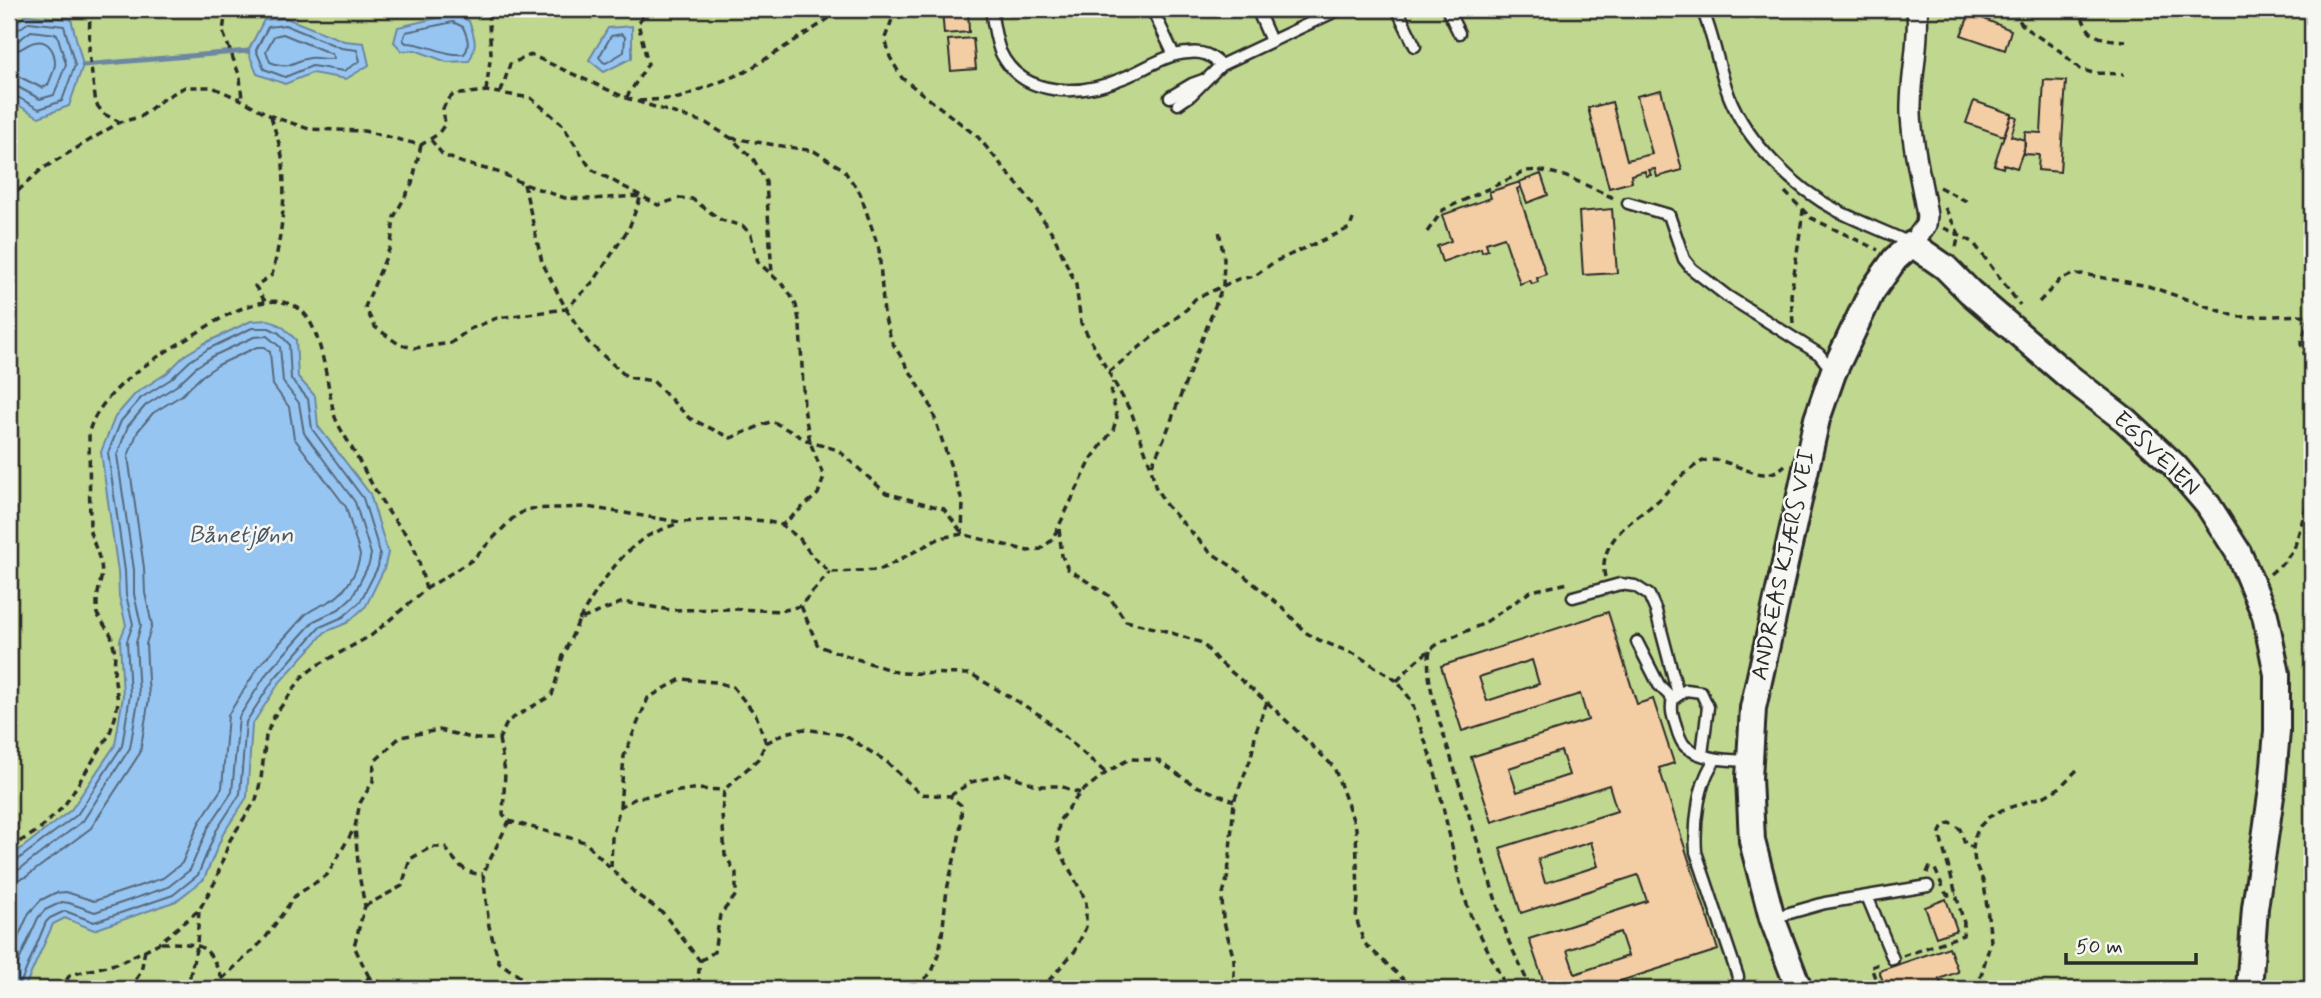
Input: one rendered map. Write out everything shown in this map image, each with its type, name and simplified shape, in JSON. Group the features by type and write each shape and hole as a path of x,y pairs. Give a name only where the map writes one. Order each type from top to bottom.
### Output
{"street":[{"path":"1917,9 1918,41 1911,109 1914,151 1926,208 1919,235"},
{"name":"ANDREAS KJÆRS VEI","path":"1799,989 1772,918 1752,841 1749,761 1753,708 1809,448 1833,373 1882,274 1919,235"},
{"name":"EGSVEIEN","path":"1919,235 1945,267 2174,465 2208,505 2238,552 2264,615 2277,674 2277,732 2272,789 2255,908 2249,989"}],"lane":[{"path":"991,9 999,48 1012,68 1031,82 1057,90 1097,88 1174,55 1185,53 1208,54 1222,65"},
{"path":"1152,9 1174,55"},
{"path":"1257,9 1271,41"},
{"path":"1174,101 1192,84 1203,80 1222,65 1340,9"},
{"path":"1397,9 1415,46"},
{"path":"1447,9 1459,33"},
{"name":"EGSVEIEN","path":"1702,9 1711,28 1729,98 1766,154 1794,182 1837,210 1919,235"},
{"path":"1628,203 1669,215 1684,259 1692,269 1727,296 1819,354 1833,373"},
{"path":"1573,597 1620,584 1643,589 1651,598 1675,697 1672,713 1680,739 1685,746 1716,759 1749,761"},
{"path":"1637,642 1660,685 1675,697"},
{"path":"1675,697 1694,690 1701,692 1706,700 1708,711 1702,754"},
{"path":"1716,759 1706,772 1702,787 1696,852 1738,977"},
{"path":"1772,918 1825,903 1928,886"},
{"path":"1867,896 1893,959"}],"path":[{"path":"90,9 89,53 96,104 104,114 120,122"},
{"path":"226,9 223,32 240,77 242,100"},
{"path":"486,91 491,53 488,9"},
{"path":"626,98 648,64 638,23 648,9"},
{"path":"637,101 679,98 744,72 841,9"},
{"path":"896,9 885,38 890,57 902,78 978,137 1027,196 1053,234 1076,285 1081,323 1132,414 1155,486 1167,505 1210,552 1236,569 1283,608 1305,632 1357,655 1397,681 1411,700 1444,808 1470,914 1507,989"},
{"path":"2016,9 2018,19 2025,28 2060,51 2080,69 2124,74"},
{"path":"2087,9 2081,12 2084,26 2094,35 2126,41"},
{"path":"2227,9 2259,16 2277,9"},
{"path":"501,92 510,64 531,55 626,98 706,123 731,138 754,160 766,182 772,274"},
{"path":"9,199 42,169 120,122 140,117 163,99 185,87 212,88 271,116 309,129 364,131 421,145 438,134 445,124 443,109 453,95 486,91 531,98 561,123 591,169 658,205 680,198 692,199 721,220 743,226 751,235 758,262 787,289 796,305 800,326 804,408 810,442 824,477 818,494 782,525"},
{"path":"266,303 255,286 272,275 280,242 284,194 283,162 271,116"},
{"path":"731,138 814,150 843,169 860,193 878,249 887,324 892,342 930,404 963,503 962,534"},
{"path":"430,140 443,155 501,173 565,198 641,196"},
{"path":"421,145 412,184 394,217 391,245 365,307 375,327 400,345 415,348 451,343 470,329 497,318 566,309 594,281 629,228 641,196"},
{"path":"1427,232 1443,210 1526,171 1539,169 1628,203"},
{"path":"1935,178 1940,195"},
{"path":"524,184 542,262 566,309 587,342 627,377 653,381 689,418 731,438 772,421 810,442 838,450 886,493 944,509 962,534"},
{"path":"1937,186 1970,203"},
{"path":"1782,189 1811,218 1887,254"},
{"path":"1943,205 1959,234 1951,259"},
{"path":"1796,341 1791,295 1803,211"},
{"path":"1109,372 1187,309 1195,299 1238,279 1255,276 1274,262 1350,228 1353,219"},
{"path":"1919,235 1948,229 1973,242 2026,313"},
{"path":"1151,467 1223,285 1224,259 1219,230"},
{"path":"2039,302 2060,280 2083,274 2176,293 2238,317 2297,314 2311,316 2301,344 2312,373"},
{"path":"9,848 39,830 64,806 109,735 115,718 118,702 114,674 115,652 111,635 97,614 102,574 90,532 89,432 92,419 114,392 170,349 225,317 258,302 283,303 297,307 307,315 316,335 336,420 380,499 414,548 426,589"},
{"path":"60,989 70,975 119,963 159,943 199,910 215,882 230,840 256,800 265,736 273,718 303,676 372,635 426,589 472,560 512,519 527,509 587,507 680,522 740,519 765,521 782,525 800,539 812,556 830,572 880,569 940,538 962,534 1028,551 1041,549 1052,540 1092,458 1114,430 1117,417 1111,393 1113,380"},
{"path":"1608,586 1603,570 1610,545 1618,533 1701,461 1711,460 1764,475 1779,471 1787,464"},
{"path":"2270,575 2294,549 2312,487"},
{"path":"680,522 644,538 602,581 563,656 552,695 508,721 499,738 505,772 503,814 509,821 585,842 636,894 663,913 700,961 698,979 707,989"},
{"path":"1059,528 1062,556 1068,569 1108,595 1126,621 1202,643 1334,768 1356,828 1356,918 1364,943 1414,989"},
{"path":"2266,566 2274,585"},
{"path":"579,621 623,602 671,610 782,611 800,606 830,572"},
{"path":"1397,681 1438,643 1483,624 1531,591 1572,583"},
{"path":"800,606 818,646 899,673 971,674 1040,715 1106,773"},
{"path":"1430,651 1432,693 1440,723 1509,942 1531,989"},
{"path":"611,867 612,837 620,807 624,756 648,698 681,679 716,682 733,687 757,715 766,743"},
{"path":"1234,989 1234,960 1223,918 1222,898 1230,863 1234,801 1251,758 1256,731 1267,702"},
{"path":"700,961 714,952 720,915 736,895 736,873 725,855 722,814 724,790 758,759 766,743 785,733 804,729 844,735 887,762 920,794 950,796 961,804 959,845 947,890 944,929 932,973 908,989"},
{"path":"391,989 369,977 354,946 365,906 355,827 360,803 373,781 374,762 400,737 439,730 476,739 499,738"},
{"path":"1041,989 1075,951 1087,927 1086,901 1058,845 1059,821 1080,793 1129,759 1157,760 1194,785 1234,801"},
{"path":"1977,989 1991,941 1988,901 1975,863 1973,847 1980,826 2002,810 2045,796 2059,788 2080,766"},
{"path":"950,796 971,782 1007,774 1038,786 1060,786 1080,793"},
{"path":"620,807 636,797 692,789 724,790"},
{"path":"509,821 483,874 489,926 499,962 537,989"},
{"path":"1879,989 1871,967 1963,935 1964,923 1942,844 1940,832 1944,825 1950,823 1960,829 1965,844 1973,847"},
{"path":"222,979 264,940 295,896 327,875 355,827"},
{"path":"365,906 402,886 410,859 431,847 445,847 458,864 472,874 483,874"},
{"path":"187,989 197,945 199,910"},
{"path":"159,943 197,945 210,952 227,989"},
{"path":"129,989 141,972 145,950"},
{"path":"359,989 369,977"},
{"path":"654,989 680,987 698,979"}],"green space":[{"path":"9,9 2312,9 2312,989 9,989"}],"water":[{"path":"454,14 469,21 473,32 475,46 469,61 447,62 415,50 402,51 394,42 398,27"},
{"path":"26,15 71,19 83,65 69,106 39,117 9,100 9,28"},
{"path":"286,18 344,41 364,43 369,65 346,79 312,73 285,84 257,74 248,51 264,20"},
{"path":"632,26 632,58 604,72 589,60 608,28"},
{"name":"Bånetjønn","path":"269,320 283,327 296,340 298,377 315,396 318,426 370,494 388,553 384,569 366,606 347,623 325,632 279,683 252,725 247,797 223,834 204,879 176,901 94,930 65,918 53,924 24,989 9,989 9,858 71,810 115,745 123,696 120,640 126,625 119,596 101,452 115,417 136,393 205,343 251,321"}],"building":[{"path":"942,9 968,9 969,32 944,34"},
{"path":"1970,13 2011,30 2005,50 1961,35"},
{"path":"973,38 976,69 951,71 948,40"},
{"path":"2044,80 2066,81 2060,172 2038,170 2039,155 2024,154 2025,132 2041,133"},
{"path":"1661,90 1682,170 1657,177 1655,169 1649,170 1651,175 1646,176 1645,171 1631,175 1632,182 1609,188 1588,108 1612,102 1627,160 1652,154 1637,96"},
{"path":"1974,101 2012,114 2004,136 1966,123"},
{"path":"2011,115 2017,117 2011,136 2025,140 2025,146 2017,168 2004,164 2003,168 1994,165"},
{"path":"1541,174 1548,195 1527,203 1519,182"},
{"path":"1520,182 1521,187 1517,189 1546,274 1537,278 1538,282 1532,284 1530,280 1520,284 1504,237 1486,243 1488,250 1482,252 1481,248 1442,262 1437,246 1451,241 1442,215 1491,198 1489,192"},
{"path":"1612,209 1617,273 1583,275 1579,212"},
{"path":"1608,612 1637,704 1653,699 1674,763 1659,768 1718,950 1595,989 1546,989 1529,939 1647,901 1638,875 1521,913 1500,848 1617,811 1609,785 1492,822 1471,757 1588,720 1580,694 1462,731 1441,666","holes":["1532,660 1539,684 1487,701 1479,677","1561,751 1569,775 1517,792 1509,768","1591,842 1598,866 1545,883 1538,859","1620,932 1628,956 1575,974 1567,950"]},
{"path":"1946,899 1957,930 1936,937 1925,907"},
{"path":"1949,947 1958,972 1939,979 1943,989 1886,989 1879,971"}],"waterway":[{"path":"83,65 248,51"}]}
